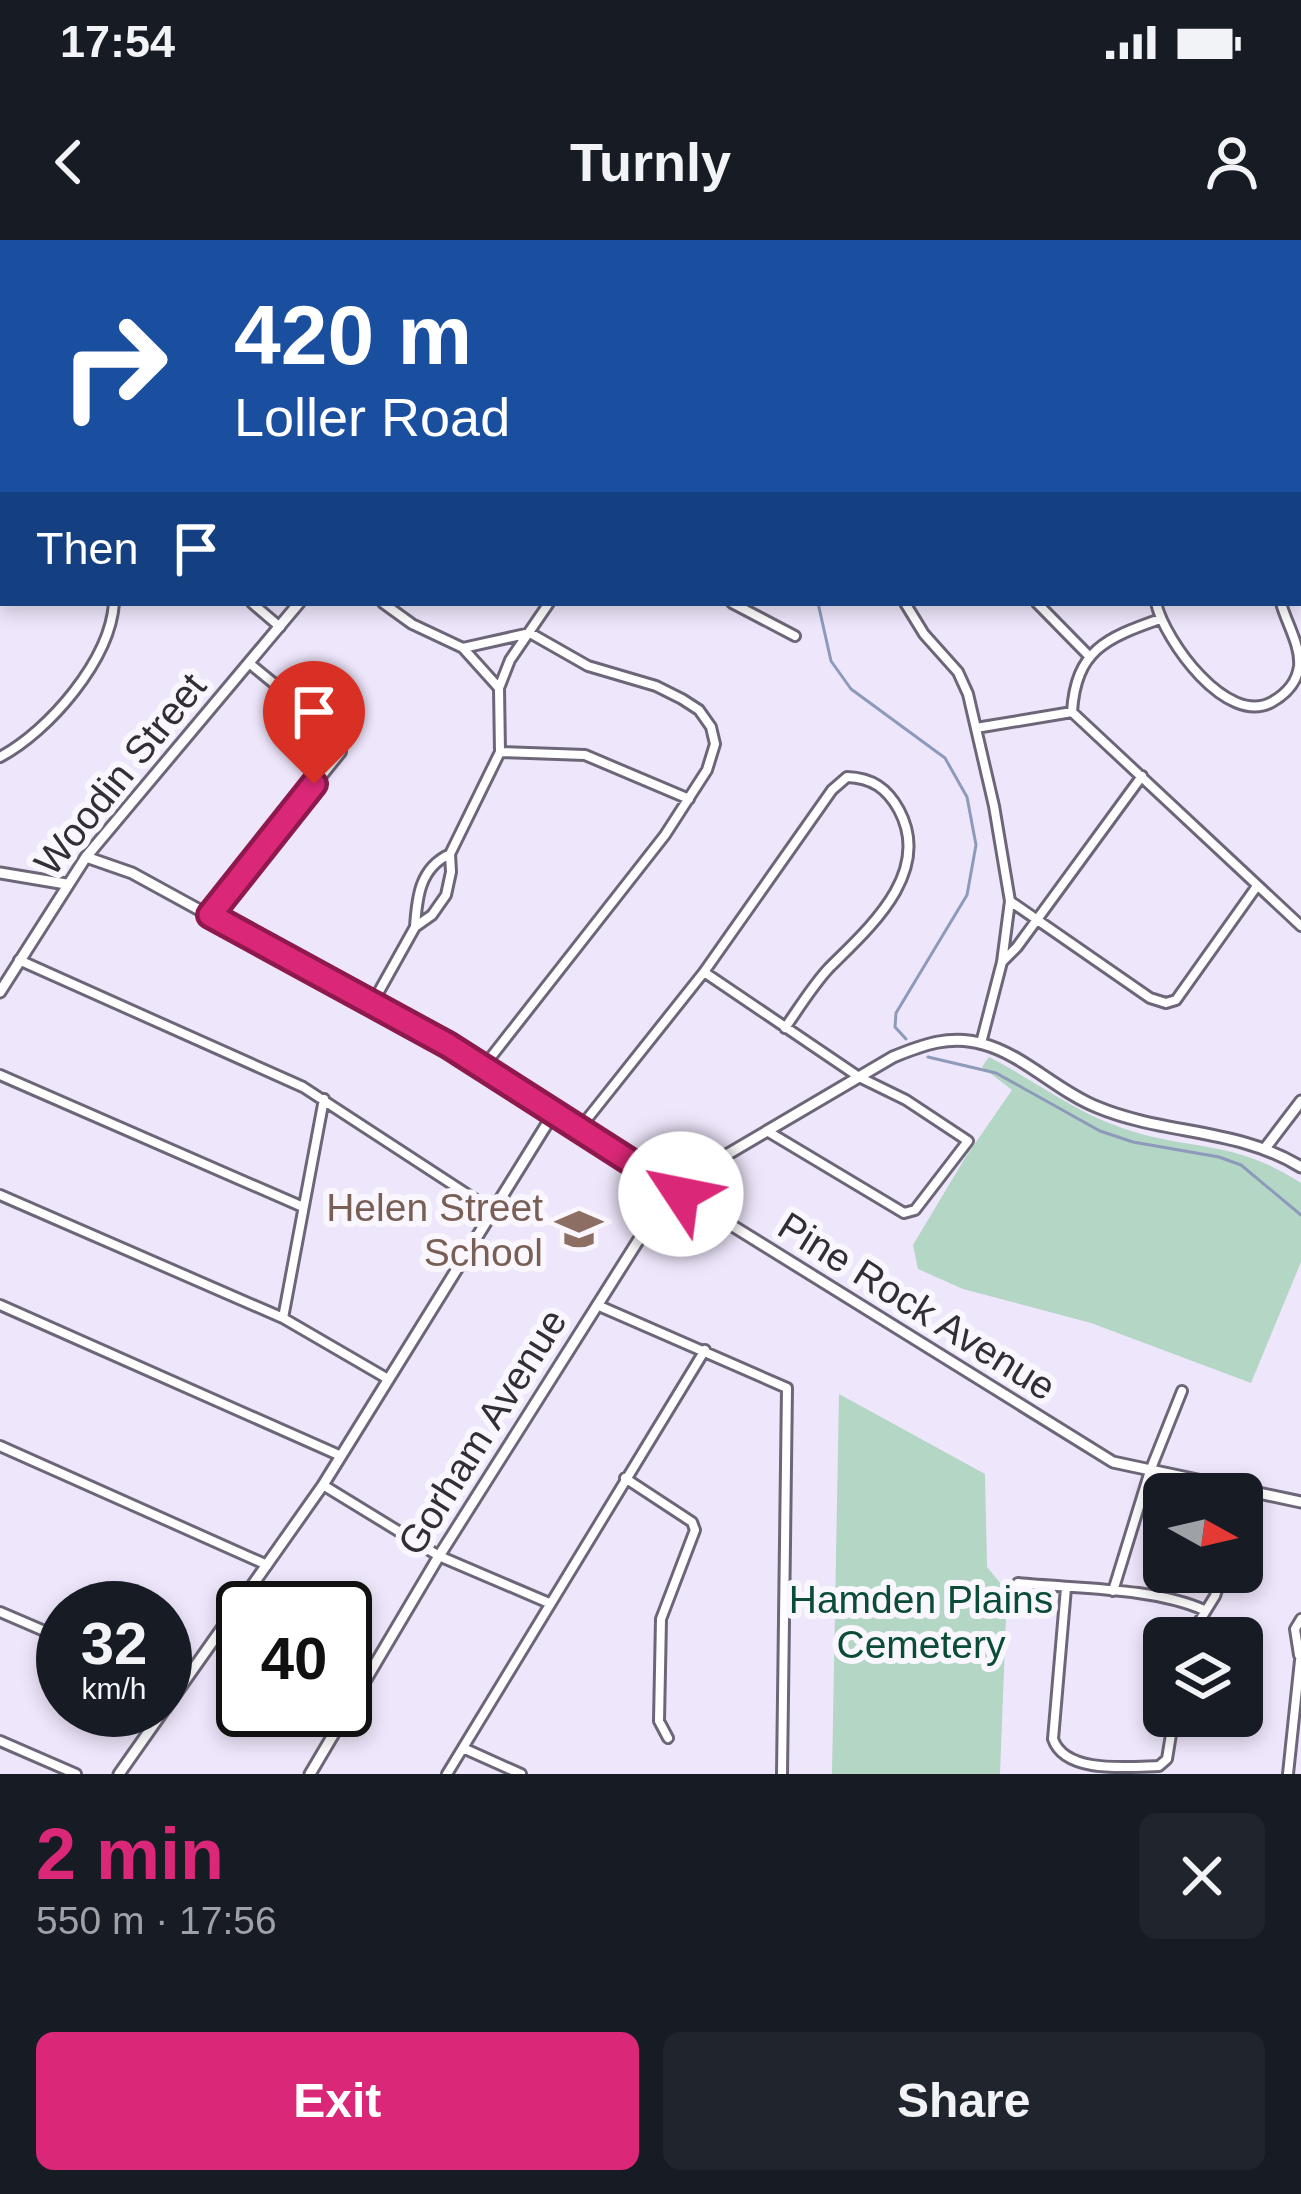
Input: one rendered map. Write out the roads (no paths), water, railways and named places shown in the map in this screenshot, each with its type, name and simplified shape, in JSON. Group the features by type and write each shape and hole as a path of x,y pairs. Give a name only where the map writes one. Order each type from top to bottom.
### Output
{"street":[{"path":"0,758 43,726 101,652 112,606"},
{"path":"256,606 280,627"},
{"name":"Woodin Street","path":"0,992 86,857 297,606"},
{"path":"387,606 412,624 463,648 500,688"},
{"path":"416,927 446,896 452,872 450,854 500,752 500,688 510,660 547,606"},
{"path":"738,606 795,636"},
{"path":"907,606 958,672 976,728 1010,901 1002,962 981,1043"},
{"path":"1040,606 1088,655"},
{"path":"1157,606 1185,656 1230,701 1246,707 1264,706 1292,685 1300,665 1282,606"},
{"path":"1072,712 1073,692 1088,655 1105,642 1160,619"},
{"path":"463,648 530,633 588,666 656,686 699,710 712,727 715,744 707,770 689,799 484,1066"},
{"path":"210,915 340,752 340,741 332,731 248,662"},
{"path":"976,728 1072,712"},
{"path":"1072,712 1301,926"},
{"path":"500,752 585,755 689,799"},
{"path":"1002,962 1018,947 1142,776"},
{"path":"580,1128 704,972 832,790 847,777 878,784 905,821 907,853 901,883 877,920 828,969 785,1028"},
{"path":"372,1004 416,927 423,879 436,861 450,854"},
{"name":"Pine Rock Avenue","path":"86,857 132,873 484,1066 1097,1454 1155,1473"},
{"path":"0,873 66,884"},
{"path":"1010,901 1150,998 1166,1003 1176,1000 1257,886"},
{"path":"19,960 324,1099 493,1211"},
{"path":"704,972 859,1077 968,1141 915,1210 904,1213 767,1131"},
{"path":"672,1187 859,1077 926,1043 955,1040 981,1043 1093,1106 1126,1118 1266,1147 1301,1167"},
{"path":"0,1075 303,1207"},
{"path":"284,1318 324,1099"},
{"path":"1266,1147 1301,1102"},
{"path":"192,1670 323,1485 554,1112"},
{"name":"Gorham Avenue","path":"310,1774 439,1556 672,1187"},
{"path":"0,1195 284,1318 388,1379"},
{"path":"597,1304 787,1388 782,1774"},
{"path":"0,1305 341,1456"},
{"path":"447,1774 705,1351"},
{"path":"1113,1592 1150,1472 1182,1391"},
{"path":"0,1446 267,1566"},
{"path":"625,1478 692,1522 695,1530 661,1619 659,1721 668,1738"},
{"path":"323,1485 439,1556 549,1603"},
{"name":"Pine Rock Avenue","path":"1263,1494 1301,1502"},
{"path":"1018,1583 1113,1592 1204,1610"},
{"path":"1066,1588 1053,1739 1057,1752 1068,1761 1159,1766 1167,1760 1171,1737"},
{"path":"1200,1617 1216,1593"},
{"path":"0,1612 36,1628"},
{"path":"1288,1774 1300,1653 1295,1629 1301,1619"},
{"path":"119,1774 145,1737"},
{"path":"0,1741 76,1774"},
{"path":"463,1748 521,1774"}],"waterway":[{"path":"819,606 831,661 851,689 945,758 967,797 976,845 967,895 896,1013 895,1027 906,1039"},
{"path":"928,1057 996,1073 1100,1131 1241,1165 1301,1215"}],"place":[{"name":"Helen Street School","path":"579,1229"}],"park label":[{"name":"Hamden Plains Cemetery","path":"921,1622"}]}
